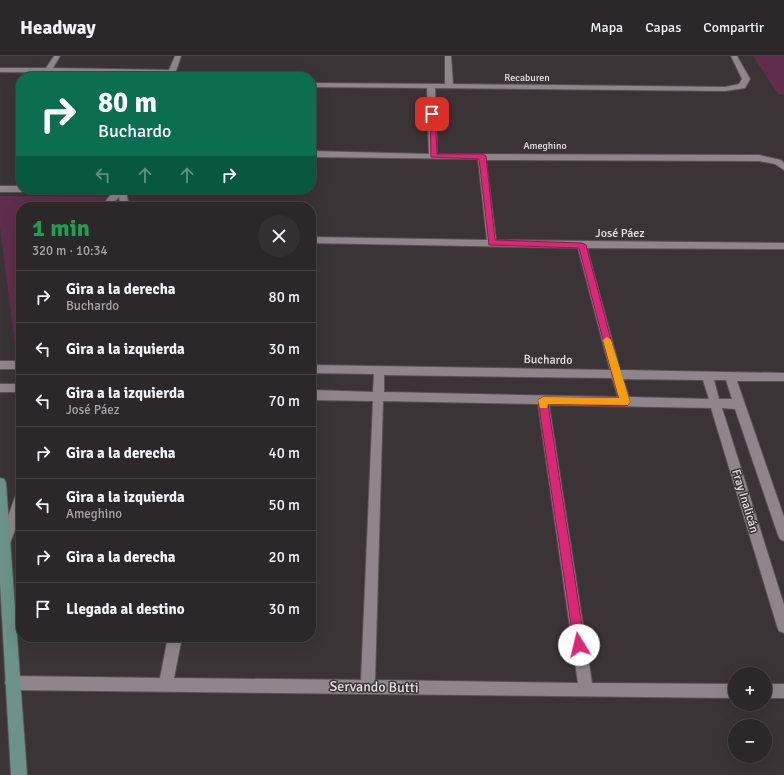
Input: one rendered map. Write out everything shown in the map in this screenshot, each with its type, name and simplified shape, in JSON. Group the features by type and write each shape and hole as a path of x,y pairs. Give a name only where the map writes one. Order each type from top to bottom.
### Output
{"main road":[{"path":"0,483 19,775"}],"street":[{"path":"49,70 57,56"},
{"path":"171,72 178,56"},
{"path":"448,56 449,87"},
{"name":"Recaburen","path":"316,85 725,89 742,86 746,79 734,56"},
{"path":"0,70 110,72"},
{"path":"431,87 433,156"},
{"name":"Ameghino","path":"316,154 759,158 781,164"},
{"path":"482,156 492,243"},
{"path":"0,189 16,189"},
{"path":"110,202 116,194"},
{"name":"José Páez","path":"316,240 582,245 784,246"},
{"path":"582,245 616,374 625,402"},
{"path":"0,365 16,365"},
{"name":"Buchardo","path":"316,369 784,377"},
{"path":"368,687 376,397 379,370"},
{"name":"Fray Inalicán","path":"707,376 784,626"},
{"name":"Fray Inalicán","path":"730,377 784,532"},
{"path":"0,388 16,388"},
{"path":"316,395 740,404"},
{"path":"543,400 586,690"},
{"path":"4,545 16,511"},
{"path":"166,684 174,642"},
{"name":"Servando Butti","path":"12,683 728,691"},
{"path":"772,691 784,691"}],"shaded area":[{"path":"753,56 784,56 784,95 778,94"},
{"path":"0,196 112,197 110,202 16,202 16,353 0,227"}],"slow traffic":[{"path":"543,405 543,400 625,402 607,340"}],"route":[{"path":"432,114 433,156 482,156 492,243 582,245 616,374 625,402 543,400 579,645"}]}
